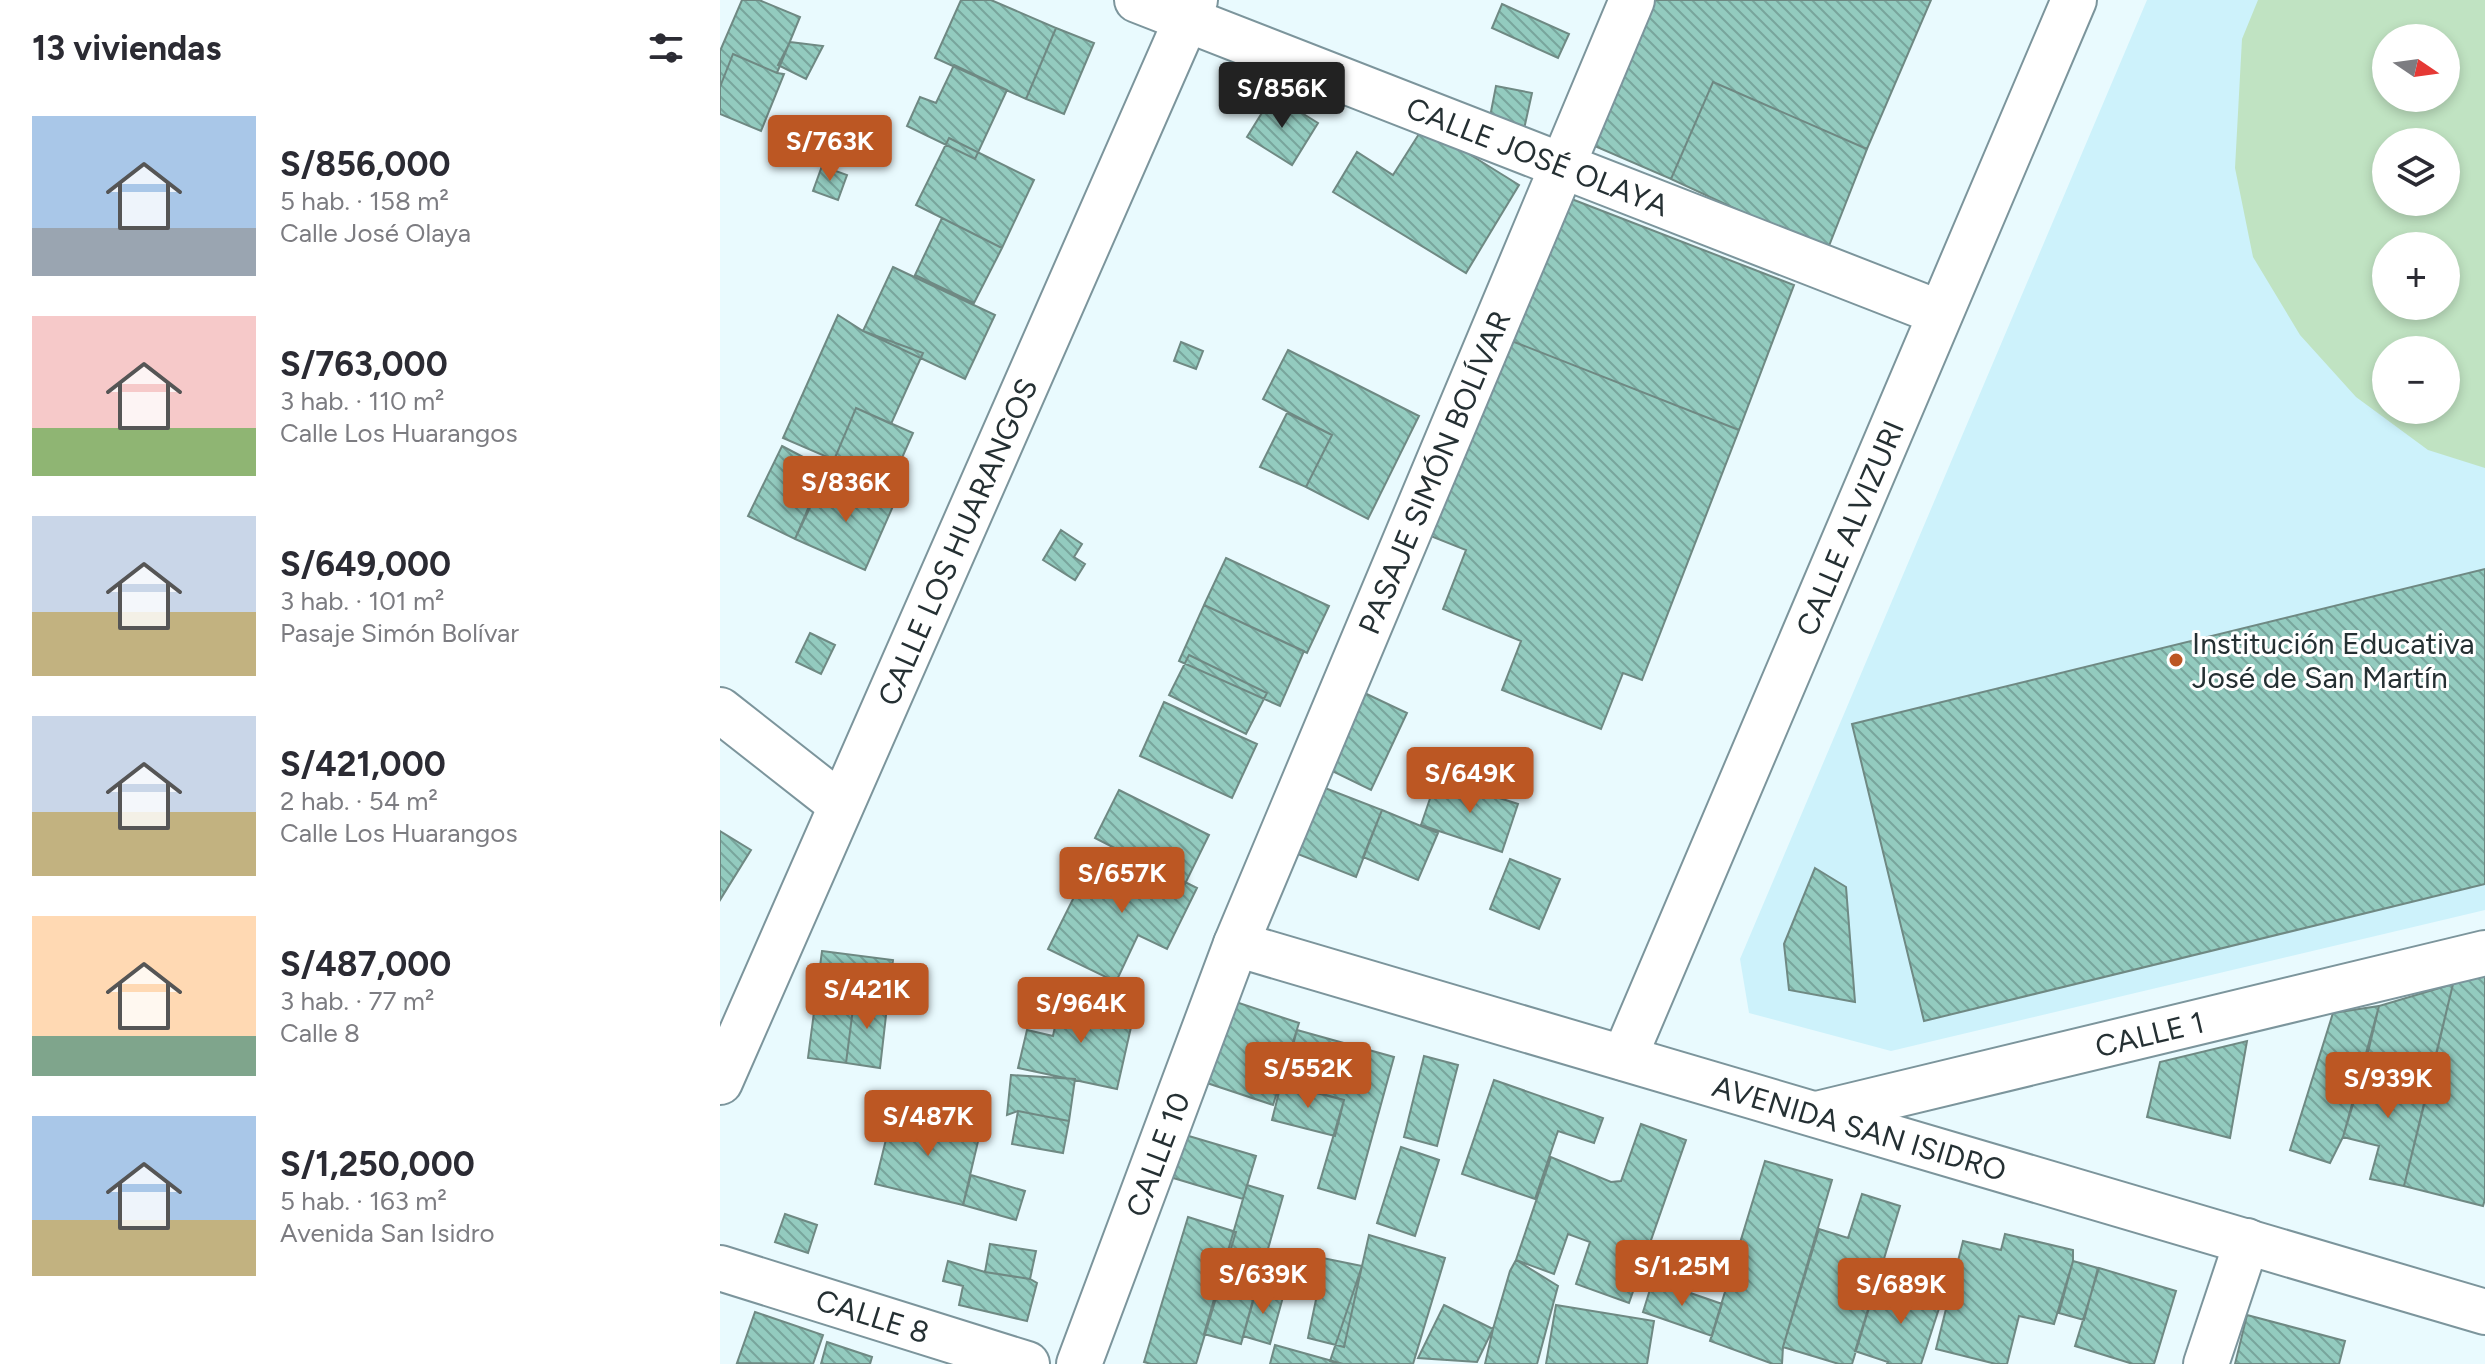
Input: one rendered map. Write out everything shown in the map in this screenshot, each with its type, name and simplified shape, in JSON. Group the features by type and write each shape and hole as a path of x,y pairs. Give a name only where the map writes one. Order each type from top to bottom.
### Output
{"street":[{"name":"CALLE JOSÉ OLAYA","path":"1137,0 1191,10 1562,166 1940,313"},
{"name":"PASAJE SIMÓN BOLÍVAR","path":"1236,944 1632,0"},
{"name":"CALLE ALVIZURI","path":"1624,1058 2074,0"},
{"name":"CALLE LOS HUARANGOS","path":"720,1082 1191,10"},
{"path":"720,710 841,805"},
{"name":"AVENIDA SAN ISIDRO","path":"1236,944 2485,1312"},
{"name":"CALLE 10","path":"1079,1364 1236,944"},
{"name":"CALLE 1","path":"1815,1114 2485,953"},
{"path":"2206,1364 2247,1241"},
{"name":"CALLE 8","path":"720,1268 1027,1364"}],"shaded area":[{"name":"Institución Educativa José de San Martín","path":"2147,0 2485,0 2485,910 1891,1051 1749,1013 1740,959"}],"green space":[{"path":"2258,0 2485,0 2485,468 2428,450 2393,424 2460,424 2460,336 2372,336 2372,409 2356,397 2300,335 2253,257 2235,168 2242,39"}],"building":[{"path":"742,0 759,0 800,17 777,73 733,54 720,87 720,51"},
{"path":"961,0 991,0 1056,28 1026,99 935,58"},
{"path":"1653,0 1931,0 1867,149 1713,82 1671,179 1590,144"},
{"path":"1502,4 1569,34 1558,58 1492,28"},
{"path":"1056,28 1094,43 1064,114 1026,99"},
{"path":"790,42 823,46 806,79 778,65"},
{"path":"733,54 784,74 761,131 720,114 720,87"},
{"path":"954,65 1007,90 975,159 907,126 920,97 936,103"},
{"path":"1713,82 1867,149 1827,251 1671,179"},
{"path":"1496,86 1532,93 1524,129 1489,122"},
{"path":"1273,95 1318,123 1292,165 1247,137"},
{"path":"1424,126 1519,185 1466,273 1333,192 1357,152 1393,175"},
{"path":"949,138 1034,180 1002,248 916,205"},
{"path":"822,166 847,175 838,200 813,191"},
{"path":"1556,193 1794,285 1739,430 1499,336"},
{"path":"942,218 1002,248 974,303 915,275"},
{"path":"893,267 995,315 965,379 863,331"},
{"path":"838,315 863,331 923,353 891,424 856,408 834,460 783,438"},
{"path":"1499,336 1739,430 1642,680 1623,673 1601,729 1502,690 1521,641 1443,609 1466,550 1423,533"},
{"path":"1181,342 1203,351 1196,369 1174,361"},
{"path":"1288,350 1419,416 1368,519 1306,487 1332,435 1263,399"},
{"path":"856,408 913,433 890,485 834,460"},
{"path":"1287,413 1332,435 1306,487 1260,467"},
{"path":"782,446 828,470 795,539 748,516"},
{"path":"819,483 862,503 870,485 897,497 865,570 795,539"},
{"path":"1061,530 1082,544 1074,557 1085,564 1075,580 1043,560"},
{"path":"1226,558 1329,606 1307,653 1204,605"},
{"path":"2485,569 2485,884 1924,1021 1852,724"},
{"path":"1204,605 1304,651 1280,706 1179,661"},
{"path":"810,633 835,645 821,674 796,662"},
{"path":"1189,655 1267,693 1246,734 1169,695"},
{"path":"1356,689 1407,713 1371,790 1320,765"},
{"path":"1164,702 1257,744 1232,798 1140,756"},
{"path":"1437,778 1518,804 1502,852 1421,825"},
{"path":"1312,783 1382,810 1356,877 1285,849"},
{"path":"1119,790 1209,835 1185,884 1095,838"},
{"path":"1382,810 1438,833 1418,880 1363,857"},
{"path":"720,831 751,850 720,900"},
{"path":"1117,848 1197,888 1167,949 1138,935 1116,982 1048,949 1077,891 1092,898"},
{"path":"1510,859 1560,879 1539,929 1490,909"},
{"path":"1815,868 1846,887 1855,1002 1789,990 1784,944"},
{"path":"822,951 893,960 888,998 855,993 846,1063 808,1058"},
{"path":"2485,975 2483,1206 2404,1186 2453,984"},
{"path":"2453,984 2430,1081 2365,1065 2379,1006"},
{"path":"855,993 888,998 880,1068 846,1063"},
{"path":"1218,996 1299,1023 1273,1105 1192,1078"},
{"path":"1061,998 1134,1014 1117,1089 1018,1068 1027,1030 1053,1036"},
{"path":"2379,1006 2343,1137 2330,1163 2290,1150 2333,1013"},
{"path":"1297,1030 1394,1057 1355,1199 1318,1188 1344,1100 1283,1083"},
{"path":"2247,1041 2230,1138 2147,1117 2160,1062"},
{"path":"1424,1056 1458,1065 1437,1146 1404,1137"},
{"path":"2365,1065 2430,1081 2404,1186 2370,1179 2379,1146 2343,1137"},
{"path":"1011,1075 1075,1079 1069,1121 1018,1111 1007,1115"},
{"path":"1494,1080 1603,1118 1594,1143 1558,1131 1535,1199 1462,1174"},
{"path":"1281,1084 1344,1100 1335,1136 1272,1120"},
{"path":"893,1111 980,1133 963,1205 875,1184"},
{"path":"1018,1111 1069,1121 1063,1153 1012,1144"},
{"path":"1641,1124 1686,1140 1629,1303 1576,1284 1590,1242 1568,1234 1554,1274 1516,1260 1551,1157 1611,1182 1621,1181"},
{"path":"1182,1134 1256,1156 1243,1199 1170,1177"},
{"path":"1401,1147 1439,1160 1415,1236 1377,1223"},
{"path":"1765,1161 1832,1180 1783,1347 1782,1364 1773,1364 1710,1341"},
{"path":"971,1175 1025,1191 1016,1220 963,1205"},
{"path":"1247,1185 1283,1196 1241,1344 1204,1334"},
{"path":"1862,1194 1900,1206 1852,1364 1839,1364 1783,1347 1819,1229 1848,1238"},
{"path":"785,1214 817,1225 808,1253 775,1242"},
{"path":"1188,1217 1236,1232 1196,1364 1151,1364 1144,1362"},
{"path":"2005,1234 2073,1250 2073,1261 2054,1324 2019,1316 2007,1364 1936,1349 1963,1241 2001,1250"},
{"path":"1369,1235 1445,1258 1413,1364 1339,1364 1330,1361 1362,1266"},
{"path":"990,1244 1036,1251 1030,1279 985,1272"},
{"path":"1298,1253 1362,1266 1344,1347 1308,1338 1318,1290 1290,1284"},
{"path":"1516,1260 1558,1286 1537,1364 1485,1364 1510,1271"},
{"path":"948,1261 1037,1283 1027,1321 959,1305 963,1286 943,1281"},
{"path":"2073,1261 2098,1268 2084,1320 2059,1313"},
{"path":"2099,1268 2176,1291 2154,1364 2133,1364 2075,1346"},
{"path":"1653,1280 1722,1304 1712,1336 1643,1312"},
{"path":"1918,1282 1945,1290 1921,1364 1887,1364 1855,1351 1871,1300 1891,1307 1898,1289 1914,1295"},
{"path":"1256,1289 1283,1297 1270,1344 1243,1336"},
{"path":"1444,1305 1493,1329 1477,1362 1418,1358"},
{"path":"1556,1305 1654,1321 1647,1364 1546,1364"},
{"path":"755,1312 823,1335 813,1364 737,1363"},
{"path":"2247,1315 2345,1341 2339,1364 2235,1364"},
{"path":"827,1342 872,1357 870,1364 821,1364"},
{"path":"1275,1345 1343,1364 1270,1364"}],"place":[{"name":"Institución Educativa José de San Martín","path":"2176,660"}]}
